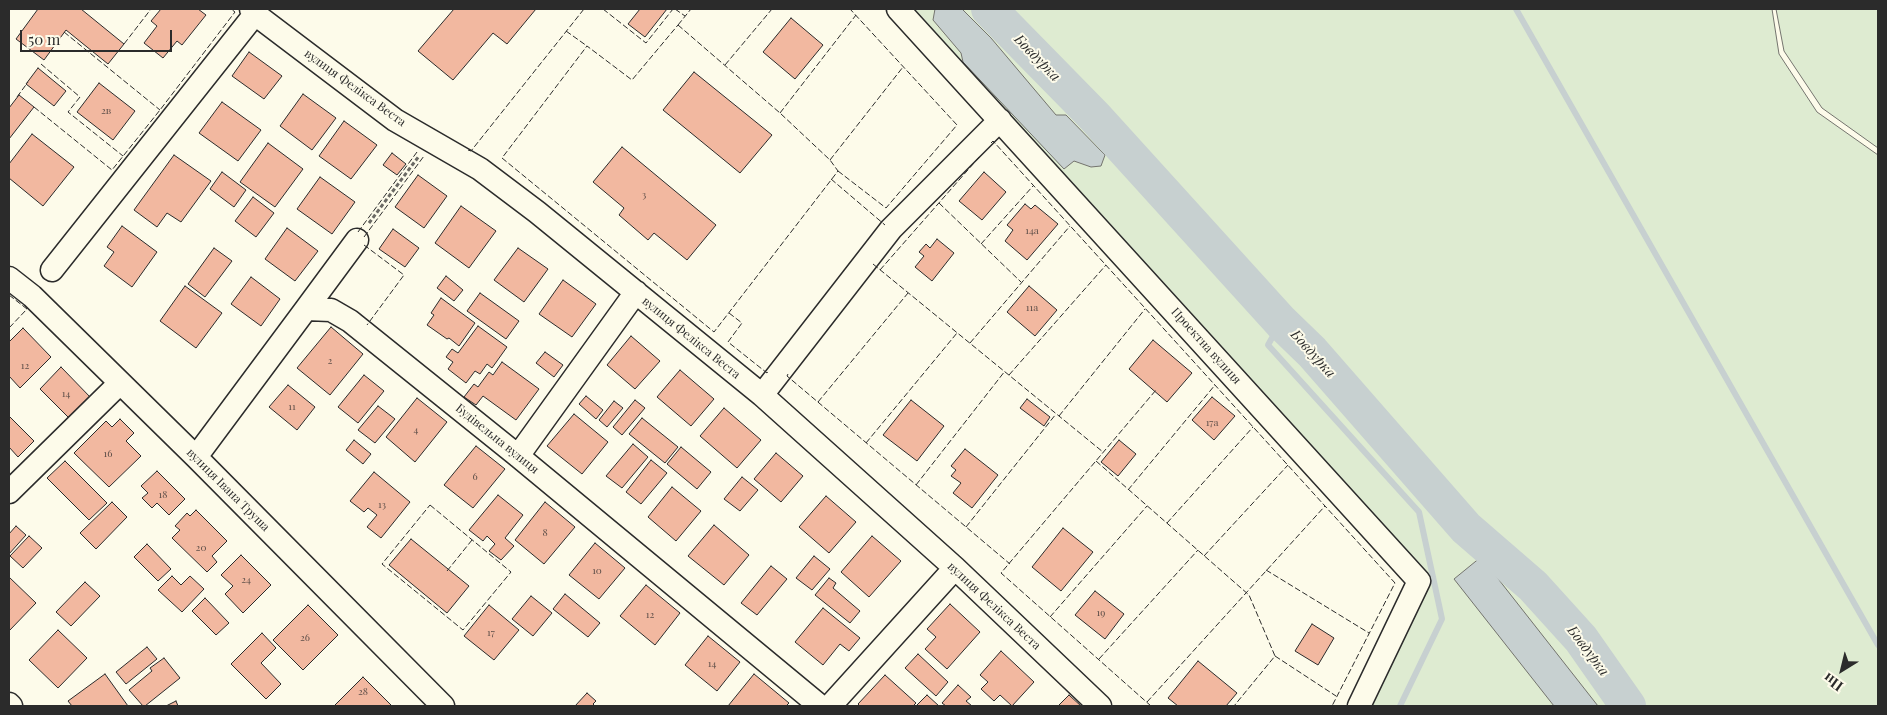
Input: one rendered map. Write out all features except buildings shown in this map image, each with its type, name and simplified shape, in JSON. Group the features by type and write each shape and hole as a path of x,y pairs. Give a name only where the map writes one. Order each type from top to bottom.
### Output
{"street":[{"name":"Проектна вулиця","path":"898,9 1419,581 1359,706"},
{"path":"52,270 253,11"},
{"name":"вулиця Фелікса Веста","path":"253,11 395,120 480,169 537,212 762,395 954,568 1100,706"},
{"path":"762,395 891,229 1000,120"},
{"path":"196,456 357,240"},
{"name":"вулиця Івана Труша","path":"9,278 32,296 196,456 443,706"},
{"path":"518,456 636,292"},
{"name":"Будівельна вулиця","path":"306,309 331,310 350,321 518,456 820,706"},
{"path":"9,492 120,383"},
{"path":"830,706 954,568"}],"path":[{"path":"357,240 431,141"}],"green space":[{"path":"910,9 1772,9 1779,54 1817,112 1878,155 1878,706 1363,706 1423,579"},
{"path":"1776,9 1878,9 1878,148 1822,108 1784,51"}],"shaded area":[{"path":"935,9 962,9 991,38 1056,115 1066,115 1105,155 1101,166 1091,167 1074,161 1064,169 963,62 961,53 933,20"},
{"path":"1481,557 1598,706 1554,706 1454,579"}],"waterway":[{"name":"Бовдурка","path":"989,9 1095,117 1281,322 1312,352 1466,528 1533,586 1581,639 1628,706"},
{"path":"1516,9 1878,645"},
{"path":"1281,322 1268,345 1419,512 1442,619 1400,706"}],"fence":[{"path":"124,44 151,9"},
{"path":"34,107 112,170 235,12 231,9"},
{"path":"468,150 471,151 584,9"},
{"path":"603,9 646,43 673,9"},
{"path":"675,9 685,16"},
{"path":"678,25 691,9"},
{"path":"725,65 772,9"},
{"path":"838,171 886,208 957,125 850,9"},
{"path":"780,113 856,15"},
{"path":"678,25 780,113 830,160 838,171 714,332 502,158 587,46 632,80 678,25"},
{"path":"566,31 587,46"},
{"path":"64,32 160,110"},
{"path":"41,64 80,97 68,112 123,156"},
{"path":"830,160 903,67"},
{"path":"17,97 28,82"},
{"path":"991,143 993,141 1395,583 1332,706"},
{"path":"358,232 417,152"},
{"path":"880,270 981,155"},
{"path":"364,237 424,156"},
{"path":"831,179 885,225"},
{"path":"981,244 1033,186"},
{"path":"939,203 1021,282"},
{"path":"970,343 1070,226"},
{"path":"364,245 404,275 367,325"},
{"path":"873,264 1103,452"},
{"path":"1009,375 1106,265"},
{"path":"818,402 908,293"},
{"path":"9,295 27,309 9,328"},
{"path":"1059,416 1145,309"},
{"path":"729,313 742,323 728,342 767,373 768,371"},
{"path":"866,443 957,333"},
{"path":"916,485 1005,371"},
{"path":"788,374 787,376 1010,564"},
{"path":"1128,490 1215,385"},
{"path":"1151,706 1001,573 1156,390"},
{"path":"966,527 1056,414"},
{"path":"1167,523 1253,427"},
{"path":"1096,461 1249,595 1275,656 1234,706"},
{"path":"1204,556 1288,465"},
{"path":"430,505 511,572 463,630 382,564 430,505"},
{"path":"1050,617 1147,506"},
{"path":"1147,702 1325,506"},
{"path":"447,571 472,540"},
{"path":"1099,659 1198,550"},
{"path":"1266,570 1369,633"},
{"path":"1275,656 1336,696"}]}
